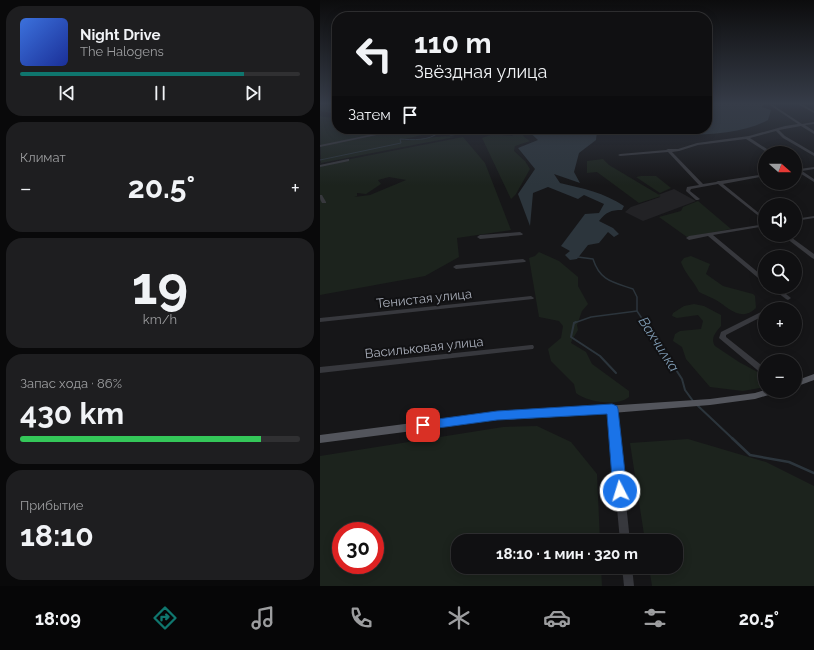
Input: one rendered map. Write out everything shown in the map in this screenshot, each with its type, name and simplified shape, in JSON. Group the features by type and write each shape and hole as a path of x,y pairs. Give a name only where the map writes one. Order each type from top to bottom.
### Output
{"main road":[{"path":"802,381 814,377"},
{"path":"320,439 497,416 710,402 758,395"}],"street":[{"path":"620,155 678,150 697,144 746,137 775,130"},
{"path":"777,130 784,137 814,155"},
{"path":"320,146 379,134"},
{"path":"746,137 760,146"},
{"path":"668,150 702,185"},
{"path":"320,166 348,160"},
{"path":"802,169 814,168"},
{"path":"802,174 814,181"},
{"path":"698,199 688,191 689,188 758,176"},
{"path":"718,182 758,214"},
{"path":"320,196 324,202"},
{"path":"802,219 814,217"},
{"path":"689,238 758,226"},
{"path":"480,237 520,234"},
{"path":"709,234 758,275"},
{"path":"794,242 814,257"},
{"path":"456,267 523,261"},
{"path":"783,294 788,298"},
{"name":"Тенистая улица","path":"320,320 531,298"},
{"path":"758,316 724,334 722,338 758,366"},
{"name":"Васильковая улица","path":"320,370 531,347"},
{"path":"612,409 624,534"},
{"path":"628,574 629,586"}],"shaded area":[{"path":"320,130 332,130 332,134 422,135 401,140 414,140 442,136 455,137 321,163"},
{"path":"712,130 737,130 712,134"},
{"path":"493,134 512,136 514,134 522,134 530,141 515,146 514,151 525,161 530,169 516,194 511,199 482,138"},
{"path":"531,134 597,134 596,140 579,153 574,172 580,183 554,174 560,183 601,194 624,206 622,210 615,210 604,215 599,221 613,228 619,234 614,237 608,232 599,243 588,245 577,259 570,260 565,255 570,251 561,246 585,214 599,213 604,204 584,195 578,199 548,187 533,193 530,226 518,194 535,169 518,148 538,140"},
{"path":"661,134 708,134 684,135"},
{"path":"463,137 485,163 511,230 457,238 459,257 425,276 320,295 320,165","holes":["389,177 406,180 370,195 354,197 357,196 357,193 366,194 381,184 378,180"]},
{"path":"603,159 609,165 661,196 639,203 597,172 587,173 587,161"},
{"path":"656,176 671,188 660,193 636,177"},
{"path":"674,189 696,201 643,221 625,212 631,207 660,197 658,195"},
{"path":"698,201 731,229 687,237 659,217 681,211 683,207"},
{"path":"539,252 559,261 578,277 578,286 588,304 582,311 577,325 578,330 571,343 586,352 592,364 629,391 629,397 624,400 610,403 594,401 581,396 576,393 574,384 551,361 548,349 561,338 563,326 559,321 539,317 529,258 535,256"},
{"path":"691,256 710,264 706,274 723,286 753,294 755,296 756,308 745,314 740,314 730,310 714,299 699,292 681,262 684,258"},
{"path":"694,304 704,306 721,315 721,326 713,338 715,346 758,372 758,388 743,391 710,387 686,359 682,347 673,341 675,334 680,331 701,329 703,321 698,315 677,318 672,316 673,313 684,306"},
{"path":"537,426 571,442 597,474 600,534 451,534 451,574 601,574 602,586 320,586 320,456 503,427"},
{"path":"688,439 766,462 814,486 814,586 652,586 650,574 683,574 683,534 644,534 630,443"}],"waterway":[{"path":"320,160 401,143 400,139 415,140 431,137 436,134"},
{"path":"447,134 459,134"},
{"name":"Вахчилка","path":"578,257 593,259 599,272 608,280 633,289 637,297 637,311"},
{"path":"574,323 591,317 637,311"},
{"name":"Вахчилка","path":"637,311 645,323"},
{"name":"Вахчилка","path":"645,322 682,379 685,390 693,401"},
{"path":"574,323 571,337 600,356 616,373"},
{"name":"Вахчилка","path":"697,405 733,439"},
{"name":"Вахчилка","path":"732,438 750,455 789,462 814,473"}],"route":[{"path":"423,425 497,416 612,409 620,491"}]}
